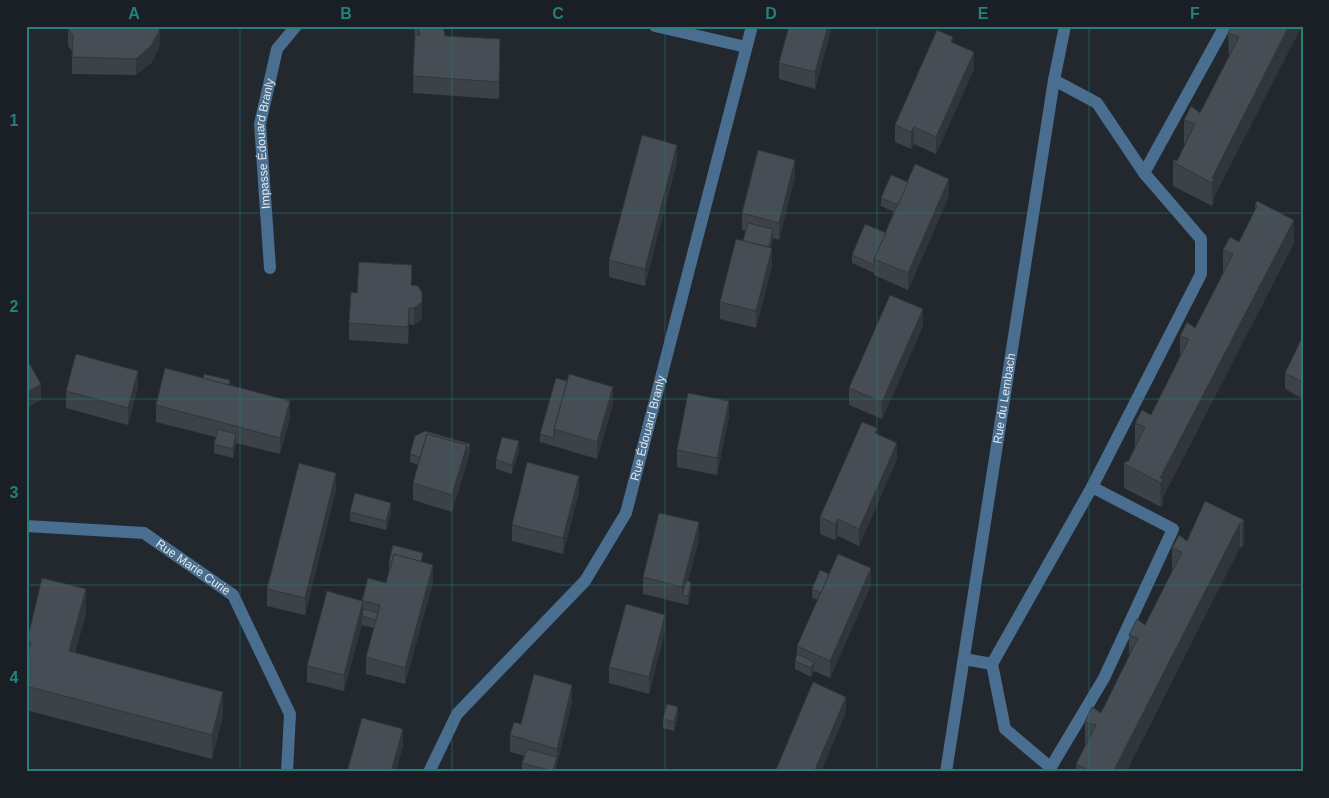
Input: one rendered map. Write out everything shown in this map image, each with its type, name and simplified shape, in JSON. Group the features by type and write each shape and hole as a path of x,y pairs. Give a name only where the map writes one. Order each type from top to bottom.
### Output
{"street":[{"name":"Impasse Édouard Branly","path":"270,268 260,124 277,49 296,26"},
{"path":"655,26 746,47"},
{"name":"Rue Édouard Branly","path":"429,772 457,714 585,581 626,513 752,26"},
{"name":"Rue du Lembach","path":"946,772 1054,80 1065,26"},
{"path":"1144,173 1225,26"},
{"path":"1054,80 1097,103 1144,173 1201,239 1201,274 1092,487 992,664 1005,729 1049,769 1104,678 1173,529 1092,487"},
{"name":"Rue Marie Curie","path":"26,526 144,533 233,596 290,714 287,772"},
{"path":"964,659 992,664"}],"building":[{"path":"70,26 159,26 159,31 151,46 136,59 72,57 73,35 68,29"},
{"path":"418,26 443,26 445,36 500,39 499,82 413,76 415,35 420,35"},
{"path":"789,26 828,26 815,72 779,63"},
{"path":"1232,26 1289,26 1212,178 1214,179 1212,183 1173,162 1174,160 1177,161 1195,124 1184,120 1191,106 1200,113 1239,37 1228,33"},
{"path":"937,30 953,37 951,42 974,52 936,137 914,127 911,132 895,125"},
{"path":"642,135 677,145 645,269 609,260"},
{"path":"758,150 795,160 779,223 742,213"},
{"path":"915,164 949,179 908,273 874,259"},
{"path":"891,175 908,182 898,205 881,198"},
{"path":"1257,201 1294,220 1160,478 1163,479 1161,483 1124,464 1126,461 1128,462 1145,427 1135,423 1142,410 1151,415 1189,339 1180,336 1187,322 1195,328 1233,254 1223,250 1230,237 1239,242 1257,206 1255,204"},
{"path":"748,223 773,229 769,247 743,241"},
{"path":"865,224 886,233 874,259 874,265 852,255"},
{"path":"736,239 772,248 756,311 720,302"},
{"path":"359,262 412,265 411,285 418,286 422,293 422,302 414,308 409,308 408,327 349,323 351,292 357,293"},
{"path":"890,295 923,309 882,402 849,388"},
{"path":"1303,336 1303,382 1285,373"},
{"path":"76,354 138,371 128,408 66,391"},
{"path":"26,358 41,384 26,393"},
{"path":"165,368 290,401 280,438 156,405"},
{"path":"204,374 230,380 229,385 203,378"},
{"path":"569,374 613,387 597,442 554,429"},
{"path":"556,378 567,381 554,429 554,438 540,434"},
{"path":"688,393 729,401 717,458 677,450"},
{"path":"862,422 877,428 875,433 897,443 859,529 838,519 835,524 820,517"},
{"path":"218,429 236,434 233,449 214,444"},
{"path":"425,431 470,444 467,453 467,445 427,434 420,457 410,454 415,436"},
{"path":"427,434 467,445 452,495 413,483"},
{"path":"502,437 519,441 512,465 496,460"},
{"path":"527,462 579,476 563,538 512,525"},
{"path":"299,463 336,473 305,598 267,589"},
{"path":"355,493 391,503 386,521 350,512"},
{"path":"1205,501 1244,520 1242,524 1240,523 1113,772 1091,772 1076,764 1096,725 1085,722 1092,707 1101,713 1138,638 1129,635 1137,619 1145,625 1182,552 1172,548 1179,535 1187,541"},
{"path":"659,513 699,522 682,587 643,577"},
{"path":"393,545 423,553 421,562 394,554 392,562 389,561"},
{"path":"394,554 433,565 405,668 366,657 380,605 363,601 344,675 307,666 327,591 362,601 368,578 386,583"},
{"path":"838,554 871,568 830,661 797,646"},
{"path":"820,570 829,574 821,593 812,589"},
{"path":"42,578 86,589 69,651 223,692 212,735 26,686 26,660 31,642 27,641"},
{"path":"686,581 691,582 688,596 682,595"},
{"path":"626,604 665,615 649,677 609,667"},
{"path":"363,609 378,613 376,620 362,616"},
{"path":"797,654 814,662 811,668 795,661"},
{"path":"534,674 572,685 557,749 510,735 514,722 521,724"},
{"path":"813,682 846,697 814,772 775,772"},
{"path":"667,704 678,707 674,722 663,719"},
{"path":"362,718 403,729 391,772 347,772"},
{"path":"527,749 557,757 553,771 522,763"}]}
